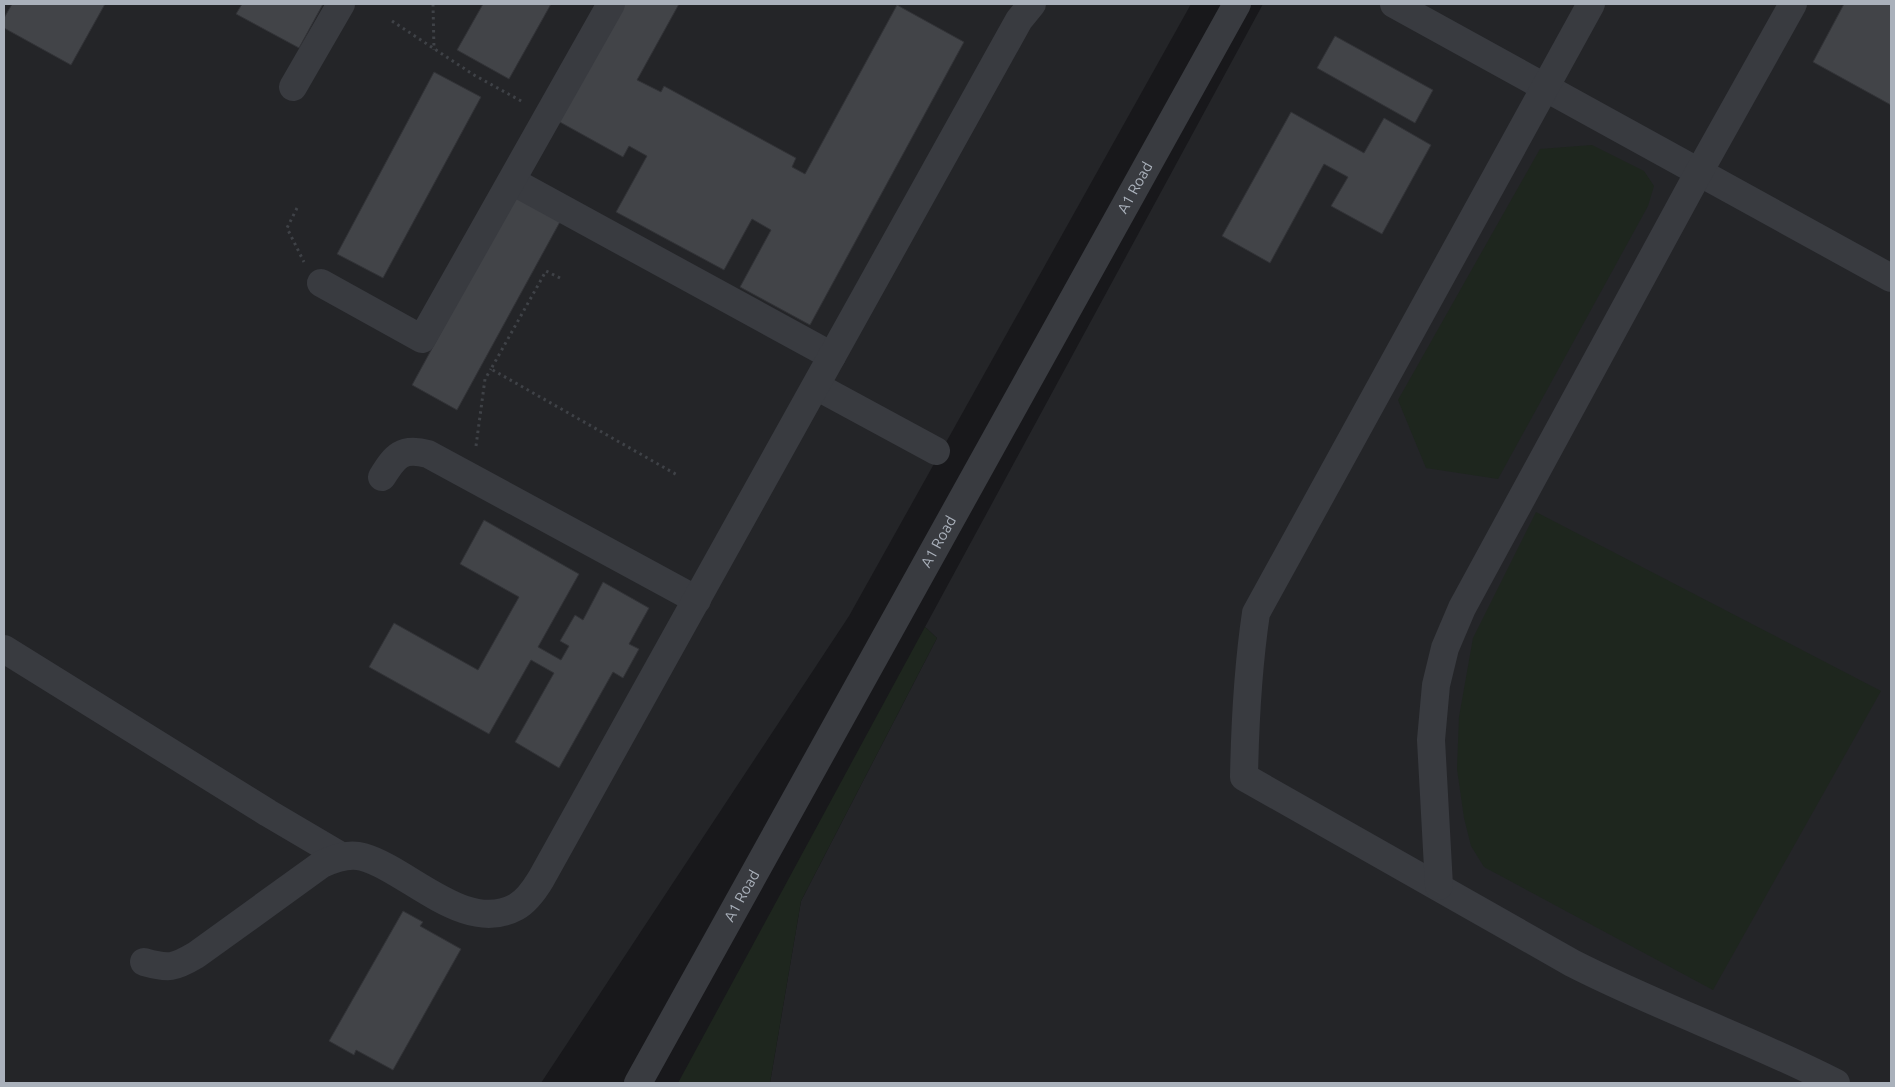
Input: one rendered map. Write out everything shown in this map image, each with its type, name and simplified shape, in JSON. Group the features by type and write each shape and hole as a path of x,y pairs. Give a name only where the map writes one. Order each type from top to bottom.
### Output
{"lane":[{"path":"293,87 341,4"},
{"path":"321,283 422,339 611,4"},
{"path":"144,962 162,967 178,966 196,956 322,864 341,856 361,856 466,910 484,914 502,913 518,906 531,894 697,600 1019,20 1032,4"},
{"name":"A1 Road","path":"639,1081 1237,4"},
{"path":"1394,4 1891,278"},
{"path":"1591,4 1256,613 1249,663 1244,777 1572,963 1620,987 1775,1053 1836,1083"},
{"path":"1439,886 1431,740 1436,685 1446,648 1462,608 1699,172 1793,4"},
{"path":"512,181 832,356"},
{"path":"816,386 936,451"},
{"path":"382,477 390,464 399,455 415,451 428,454 697,600"},
{"path":"4,649 268,813 341,856"}],"path":[{"path":"433,4 434,50"},
{"path":"392,21 474,75 549,116"},
{"path":"297,208 287,228 311,277 321,283"},
{"path":"472,478 486,379 546,271 560,278"},
{"path":"491,369 679,476"}],"shaded area":[{"path":"4,4 1191,4 849,616 541,1083 4,1083"},
{"path":"1263,4 1891,4 1891,1083 770,1083 801,901 937,638 925,627"},
{"path":"1592,145 1644,171 1654,186 1648,206 1498,479 1426,468 1398,400 1540,149"},
{"path":"1536,512 1881,691 1713,990 1484,867 1471,846 1464,818 1457,769 1459,717 1473,638"},
{"path":"925,627 937,638 801,901 770,1083 678,1083"}],"building":[{"path":"12,4 105,4 71,65 4,28 4,18"},
{"path":"242,4 323,4 299,48 236,14"},
{"path":"483,4 551,4 509,79 457,50"},
{"path":"622,4 679,4 637,80 661,92 664,86 796,158 792,167 805,174 897,5 964,42 810,325 740,287 771,230 752,219 724,270 616,212 647,156 629,146 623,157 558,121"},
{"path":"1844,4 1891,4 1891,105 1813,62"},
{"path":"1335,36 1433,90 1415,123 1317,68"},
{"path":"434,72 481,97 383,278 337,254"},
{"path":"1291,112 1364,153 1384,118 1431,145 1382,234 1331,206 1348,177 1324,164 1270,263 1222,236"},
{"path":"516,195 561,220 457,410 412,385"},
{"path":"484,520 579,574 538,647 561,660 569,646 560,641 575,615 583,620 603,582 649,608 629,644 639,649 623,678 613,672 559,768 515,742 554,673 531,660 489,734 369,667 394,623 478,670 519,597 460,564"},
{"path":"403,911 423,922 420,926 461,949 393,1070 356,1050 354,1055 329,1041"}]}
